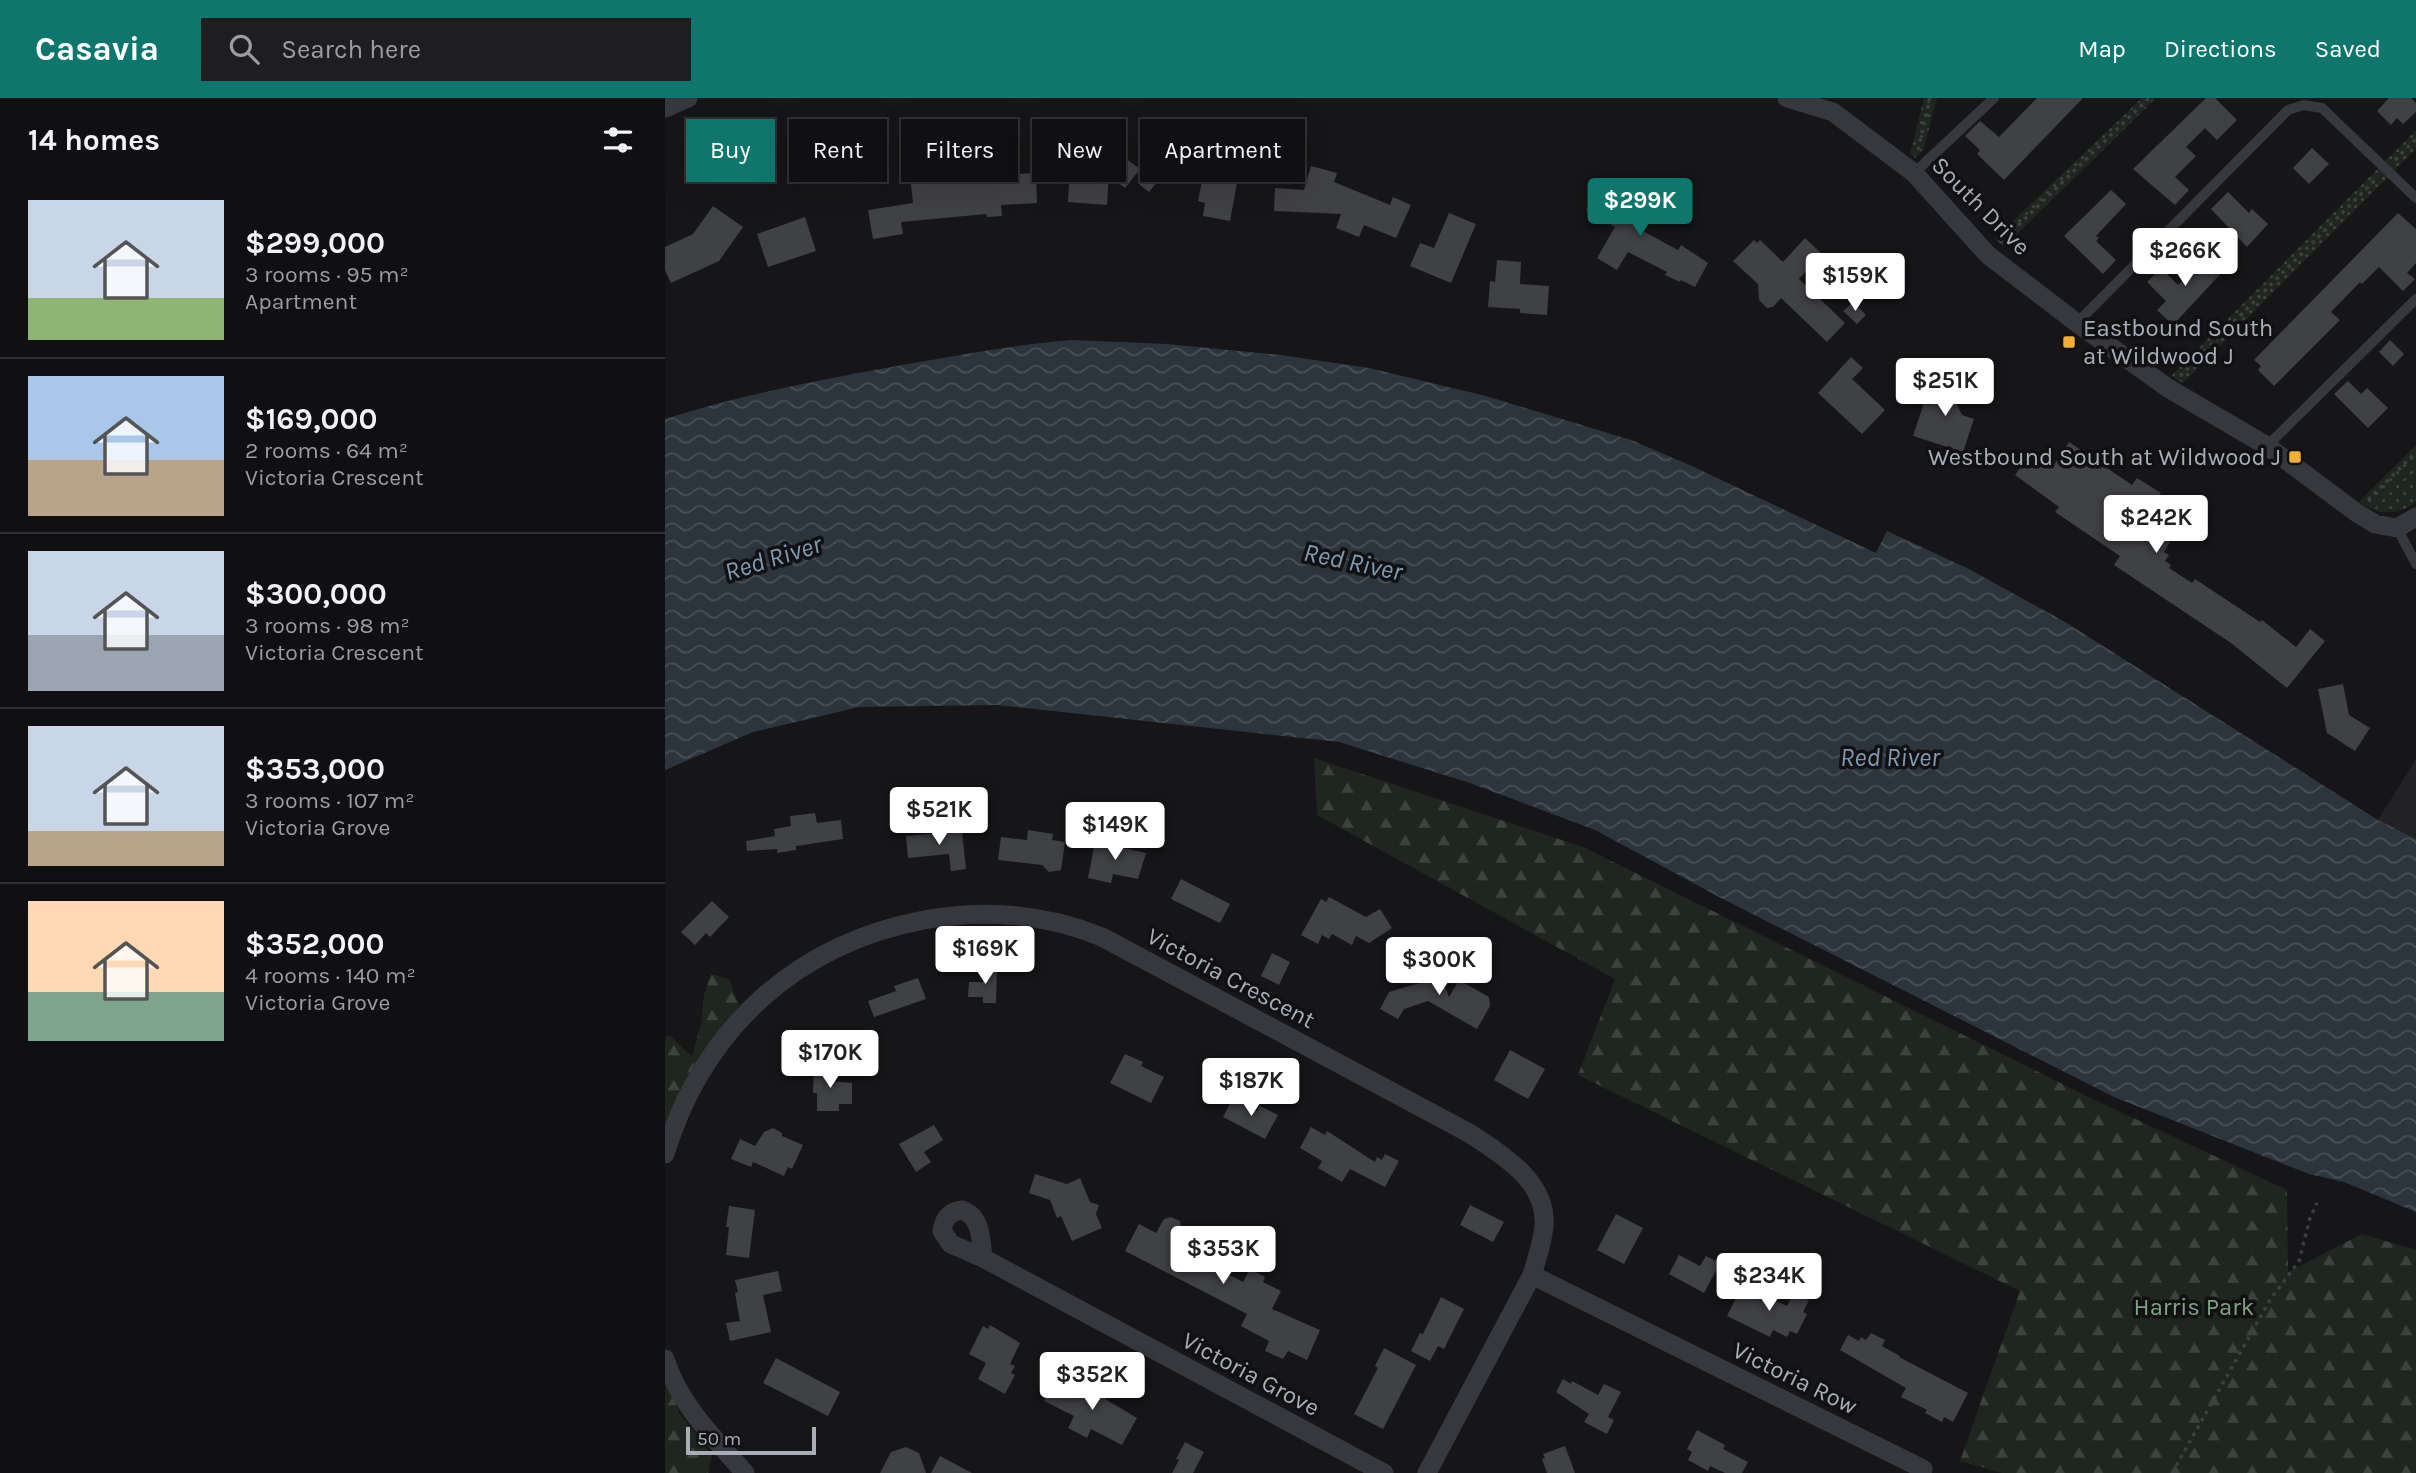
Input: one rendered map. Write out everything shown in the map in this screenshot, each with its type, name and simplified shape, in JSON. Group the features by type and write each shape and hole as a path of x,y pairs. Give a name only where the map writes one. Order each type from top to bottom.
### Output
{"street":[{"path":"665,108 688,98"},
{"name":"South Drive","path":"1787,98 1833,105 1914,173 1988,255 2077,323 2168,388 2267,446 2356,512 2375,524 2397,528"},
{"path":"2397,528 2416,517"},
{"name":"Victoria Crescent","path":"665,1154 688,1095 716,1049 753,1006 799,968 878,931 950,916 1017,914 1074,925 1102,937 1469,1133 1521,1171 1534,1188 1542,1206 1544,1224 1542,1244 1531,1275 1427,1473"},
{"name":"Victoria Grove","path":"983,1258 1384,1473"},
{"name":"Victoria Row","path":"1531,1275 1923,1469"},
{"path":"665,1359 671,1379 691,1411 745,1473"}],"lane":[{"path":"1914,173 1994,98"},
{"path":"2077,323 2288,110 2304,105 2322,108 2416,198"},
{"path":"2267,446 2416,299"},
{"path":"2397,528 2416,564"}],"path":[{"path":"1914,173 1930,98"},
{"path":"1988,255 2149,98"},
{"path":"2168,388 2416,139"},
{"path":"2356,512 2416,452"},
{"path":"2172,1473 2270,1300 2299,1261 2316,1203"}],"shaded area":[{"path":"2416,759 2416,839 2378,820"}],"green space":[{"path":"1924,98 1937,98 1924,148 1916,158 1910,154"},
{"path":"2142,98 2156,98 2004,247 1995,238"},
{"path":"2416,130 2416,149 2183,383 2171,376"},
{"path":"2416,445 2416,502 2395,512 2381,512 2359,502"},
{"name":"Harris Park","path":"1314,758 1583,847 2095,1100 2287,1190 2288,1272 2362,1234 2416,1250 2416,1473 2002,1473 1960,1461 2020,1291 1578,1075 1615,979 1317,815"},
{"path":"711,974 729,979 739,1005 665,1132 665,1038 669,1035 692,1057 701,1024 704,995"},
{"path":"665,1387 673,1396 679,1413 712,1455 708,1473 665,1473"}],"water":[{"name":"Red River","path":"1072,340 1167,344 1281,355 1369,368 1486,396 1631,440 1876,553 1887,531 1969,569 2065,622 2378,820 2416,839 2416,1212 2344,1182 2309,1174 2114,1097 1721,898 1595,830 1470,783 1339,742 997,705 859,707 753,732 665,770 665,419 726,401 820,380 993,350"}],"building":[{"path":"2037,98 2083,98 2004,180 1977,154 1980,150 1965,136 1980,121 1999,137"},
{"path":"2206,98 2215,98 2237,120 2217,140 2205,128 2186,147 2196,156 2175,177 2189,190 2175,205 2133,169"},
{"path":"2389,98 2411,98 2416,103 2416,112 2403,124 2397,118 2391,125 2377,111"},
{"path":"2312,148 2329,164 2309,184 2293,168"},
{"path":"1128,160 1140,169 1125,188 1117,182 1126,182"},
{"path":"1311,166 1337,173 1334,182 1390,205 1393,197 1411,205 1396,238 1364,225 1359,237 1336,228 1341,214 1274,211 1275,188 1304,190"},
{"path":"1032,173 1032,182 1036,182 1037,203 1001,205 1002,216 987,217 986,214 901,222 903,234 873,239 868,210 913,203 911,182 1018,182 1018,174"},
{"path":"1603,181 1632,198 1630,202 1651,214 1641,230 1678,250 1681,245 1708,263 1695,287 1665,275 1667,272 1628,252 1617,270 1597,258 1615,227 1586,210"},
{"path":"1069,182 1108,182 1107,205 1068,202"},
{"path":"1140,182 1157,182 1149,192 1140,185"},
{"path":"1202,182 1237,182 1230,221 1203,216 1205,203 1198,201"},
{"path":"2111,190 2126,204 2096,236 2099,238 2096,241 2116,260 2103,274 2064,236"},
{"path":"2228,192 2249,213 2252,209 2268,224 2247,247 2211,209"},
{"path":"713,206 743,227 719,261 671,283 665,270 665,247 693,234"},
{"path":"1449,213 1476,224 1451,283 1410,266 1420,243 1434,248"},
{"path":"2398,213 2416,229 2416,263 2407,273 2415,279 2403,291 2379,267 2331,312 2340,320 2274,386 2258,370 2261,366 2254,360"},
{"path":"805,217 816,251 768,267 757,234"},
{"path":"1805,238 1822,254 1799,279 1845,323 1827,342 1781,298 1773,307 1767,308 1759,300 1758,284 1733,261 1754,240 1757,243 1760,240 1783,262"},
{"path":"2209,253 2225,269 2173,325 2157,310 2166,301 2147,282 2161,268 2178,285"},
{"path":"1497,260 1521,262 1520,284 1549,286 1547,315 1520,313 1520,309 1488,307 1490,281 1495,282"},
{"path":"1853,302 1866,315 1857,324 1843,311"},
{"path":"2390,340 2404,354 2393,366 2379,352"},
{"path":"1851,357 1863,368 1852,379 1885,410 1862,434 1818,393"},
{"path":"1940,377 1963,385 1957,405 1962,415 1974,419 1963,452 1913,436 1924,403 1930,405"},
{"path":"2348,381 2361,394 2367,388 2388,408 2368,428 2334,394"},
{"path":"2069,442 2132,485 2137,478 2161,493 2141,523 2170,542 2164,552 2169,555 2165,561 2171,565 2169,568 2192,583 2195,579 2260,622 2262,620 2296,647 2310,629 2325,641 2287,688 2231,643 2114,565 2120,556 2055,512 2059,507 2015,475 2027,459 2037,466 2044,457 2054,465"},
{"path":"2343,684 2349,715 2370,728 2355,751 2327,733 2318,689"},
{"path":"815,813 817,823 841,820 843,839 796,846 796,850 777,853 777,849 747,851 746,841 775,836 774,829 791,826 790,816"},
{"path":"1028,830 1053,834 1052,840 1065,842 1061,870 1049,872 1042,865 998,860 1001,837 1027,840"},
{"path":"962,831 966,869 951,871 949,854 908,858 906,836"},
{"path":"1100,839 1120,843 1119,847 1146,853 1138,879 1113,874 1111,883 1088,878 1094,847 1098,848"},
{"path":"1181,879 1230,904 1220,923 1171,899"},
{"path":"1329,897 1366,917 1380,909 1392,928 1369,943 1356,936 1352,945 1332,934 1329,939 1322,935 1318,944 1301,935 1321,899 1326,902"},
{"path":"712,901 729,917 710,937 706,933 695,945 681,932"},
{"path":"1272,953 1290,962 1279,985 1261,976"},
{"path":"1434,956 1449,997 1459,980 1489,997 1490,1006 1477,1029 1428,1001 1404,1009 1398,1019 1380,1009 1389,992 1426,981 1421,960"},
{"path":"984,967 997,967 996,1003 983,1003 983,997 968,997 969,982 983,982"},
{"path":"918,978 926,999 874,1017 868,1001 896,991 894,986"},
{"path":"1510,1050 1545,1069 1528,1099 1494,1080"},
{"path":"1125,1054 1143,1062 1141,1066 1164,1077 1151,1103 1110,1083"},
{"path":"814,1064 831,1065 831,1081 852,1083 852,1104 839,1104 839,1111 817,1111 817,1093 813,1093"},
{"path":"1233,1098 1257,1111 1260,1106 1278,1115 1265,1139 1223,1117"},
{"path":"934,1125 943,1140 924,1152 931,1162 916,1172 899,1144"},
{"path":"1311,1127 1325,1135 1327,1131 1375,1162 1377,1157 1382,1160 1385,1154 1399,1161 1385,1187 1350,1169 1342,1182 1318,1168 1322,1161 1300,1148"},
{"path":"773,1128 782,1133 782,1136 803,1145 792,1169 788,1167 784,1176 753,1162 751,1167 731,1159 740,1139 755,1146 764,1132"},
{"path":"1035,1174 1067,1184 1080,1178 1090,1202 1099,1205 1096,1214 1102,1228 1072,1241 1061,1216 1057,1218 1050,1200 1029,1193"},
{"path":"1470,1205 1504,1222 1493,1242 1460,1225"},
{"path":"729,1206 755,1210 749,1258 726,1255"},
{"path":"1616,1214 1643,1228 1624,1264 1597,1250"},
{"path":"1171,1217 1180,1221 1182,1230 1209,1244 1207,1248 1226,1258 1220,1270 1243,1282 1250,1269 1265,1277 1263,1282 1281,1291 1272,1309 1320,1330 1307,1360 1288,1351 1283,1359 1265,1351 1269,1341 1241,1326 1247,1314 1125,1251 1139,1224 1156,1233 1164,1219"},
{"path":"1679,1255 1700,1266 1706,1256 1720,1263 1704,1293 1669,1274"},
{"path":"778,1271 782,1291 763,1295 771,1332 730,1341 726,1323 740,1321 735,1280"},
{"path":"1741,1288 1787,1306 1793,1293 1809,1300 1803,1312 1807,1314 1797,1334 1790,1331 1787,1337 1773,1330 1770,1337 1727,1316"},
{"path":"1441,1297 1464,1309 1444,1349 1438,1346 1430,1361 1411,1351 1420,1333 1423,1334"},
{"path":"990,1325 1020,1343 1010,1364 1015,1366 1011,1373 1015,1375 1005,1394 978,1379 986,1363 969,1354 983,1326 988,1329"},
{"path":"1871,1333 1885,1340 1882,1346 1899,1357 1968,1393 1953,1422 1944,1417 1942,1422 1925,1413 1927,1410 1901,1397 1906,1388 1840,1350 1848,1335 1859,1341 1861,1337 1866,1340"},
{"path":"1384,1348 1416,1365 1383,1429 1354,1414 1378,1368 1375,1366"},
{"path":"776,1358 840,1392 828,1416 763,1383"},
{"path":"1563,1379 1598,1395 1604,1384 1621,1392 1608,1417 1614,1420 1607,1434 1584,1422 1589,1414 1556,1392"},
{"path":"1055,1381 1079,1391 1082,1385 1088,1388 1089,1386 1137,1418 1122,1445 1091,1429 1087,1438 1068,1428 1074,1416 1044,1401"},
{"path":"1697,1430 1725,1445 1723,1449 1748,1462 1742,1473 1725,1473 1710,1466 1708,1471 1688,1460 1692,1452 1687,1449"},
{"path":"1185,1442 1204,1452 1193,1473 1172,1473 1179,1460 1176,1459"},
{"path":"1565,1446 1575,1473 1547,1473 1543,1454"},
{"path":"906,1447 919,1453 926,1473 880,1473 891,1452"},
{"path":"940,1456 972,1473 931,1473"}],"place":[{"name":"Eastbound South at Wildwood J","path":"2069,342"},
{"name":"Westbound South at Wildwood J","path":"2295,457"}]}
